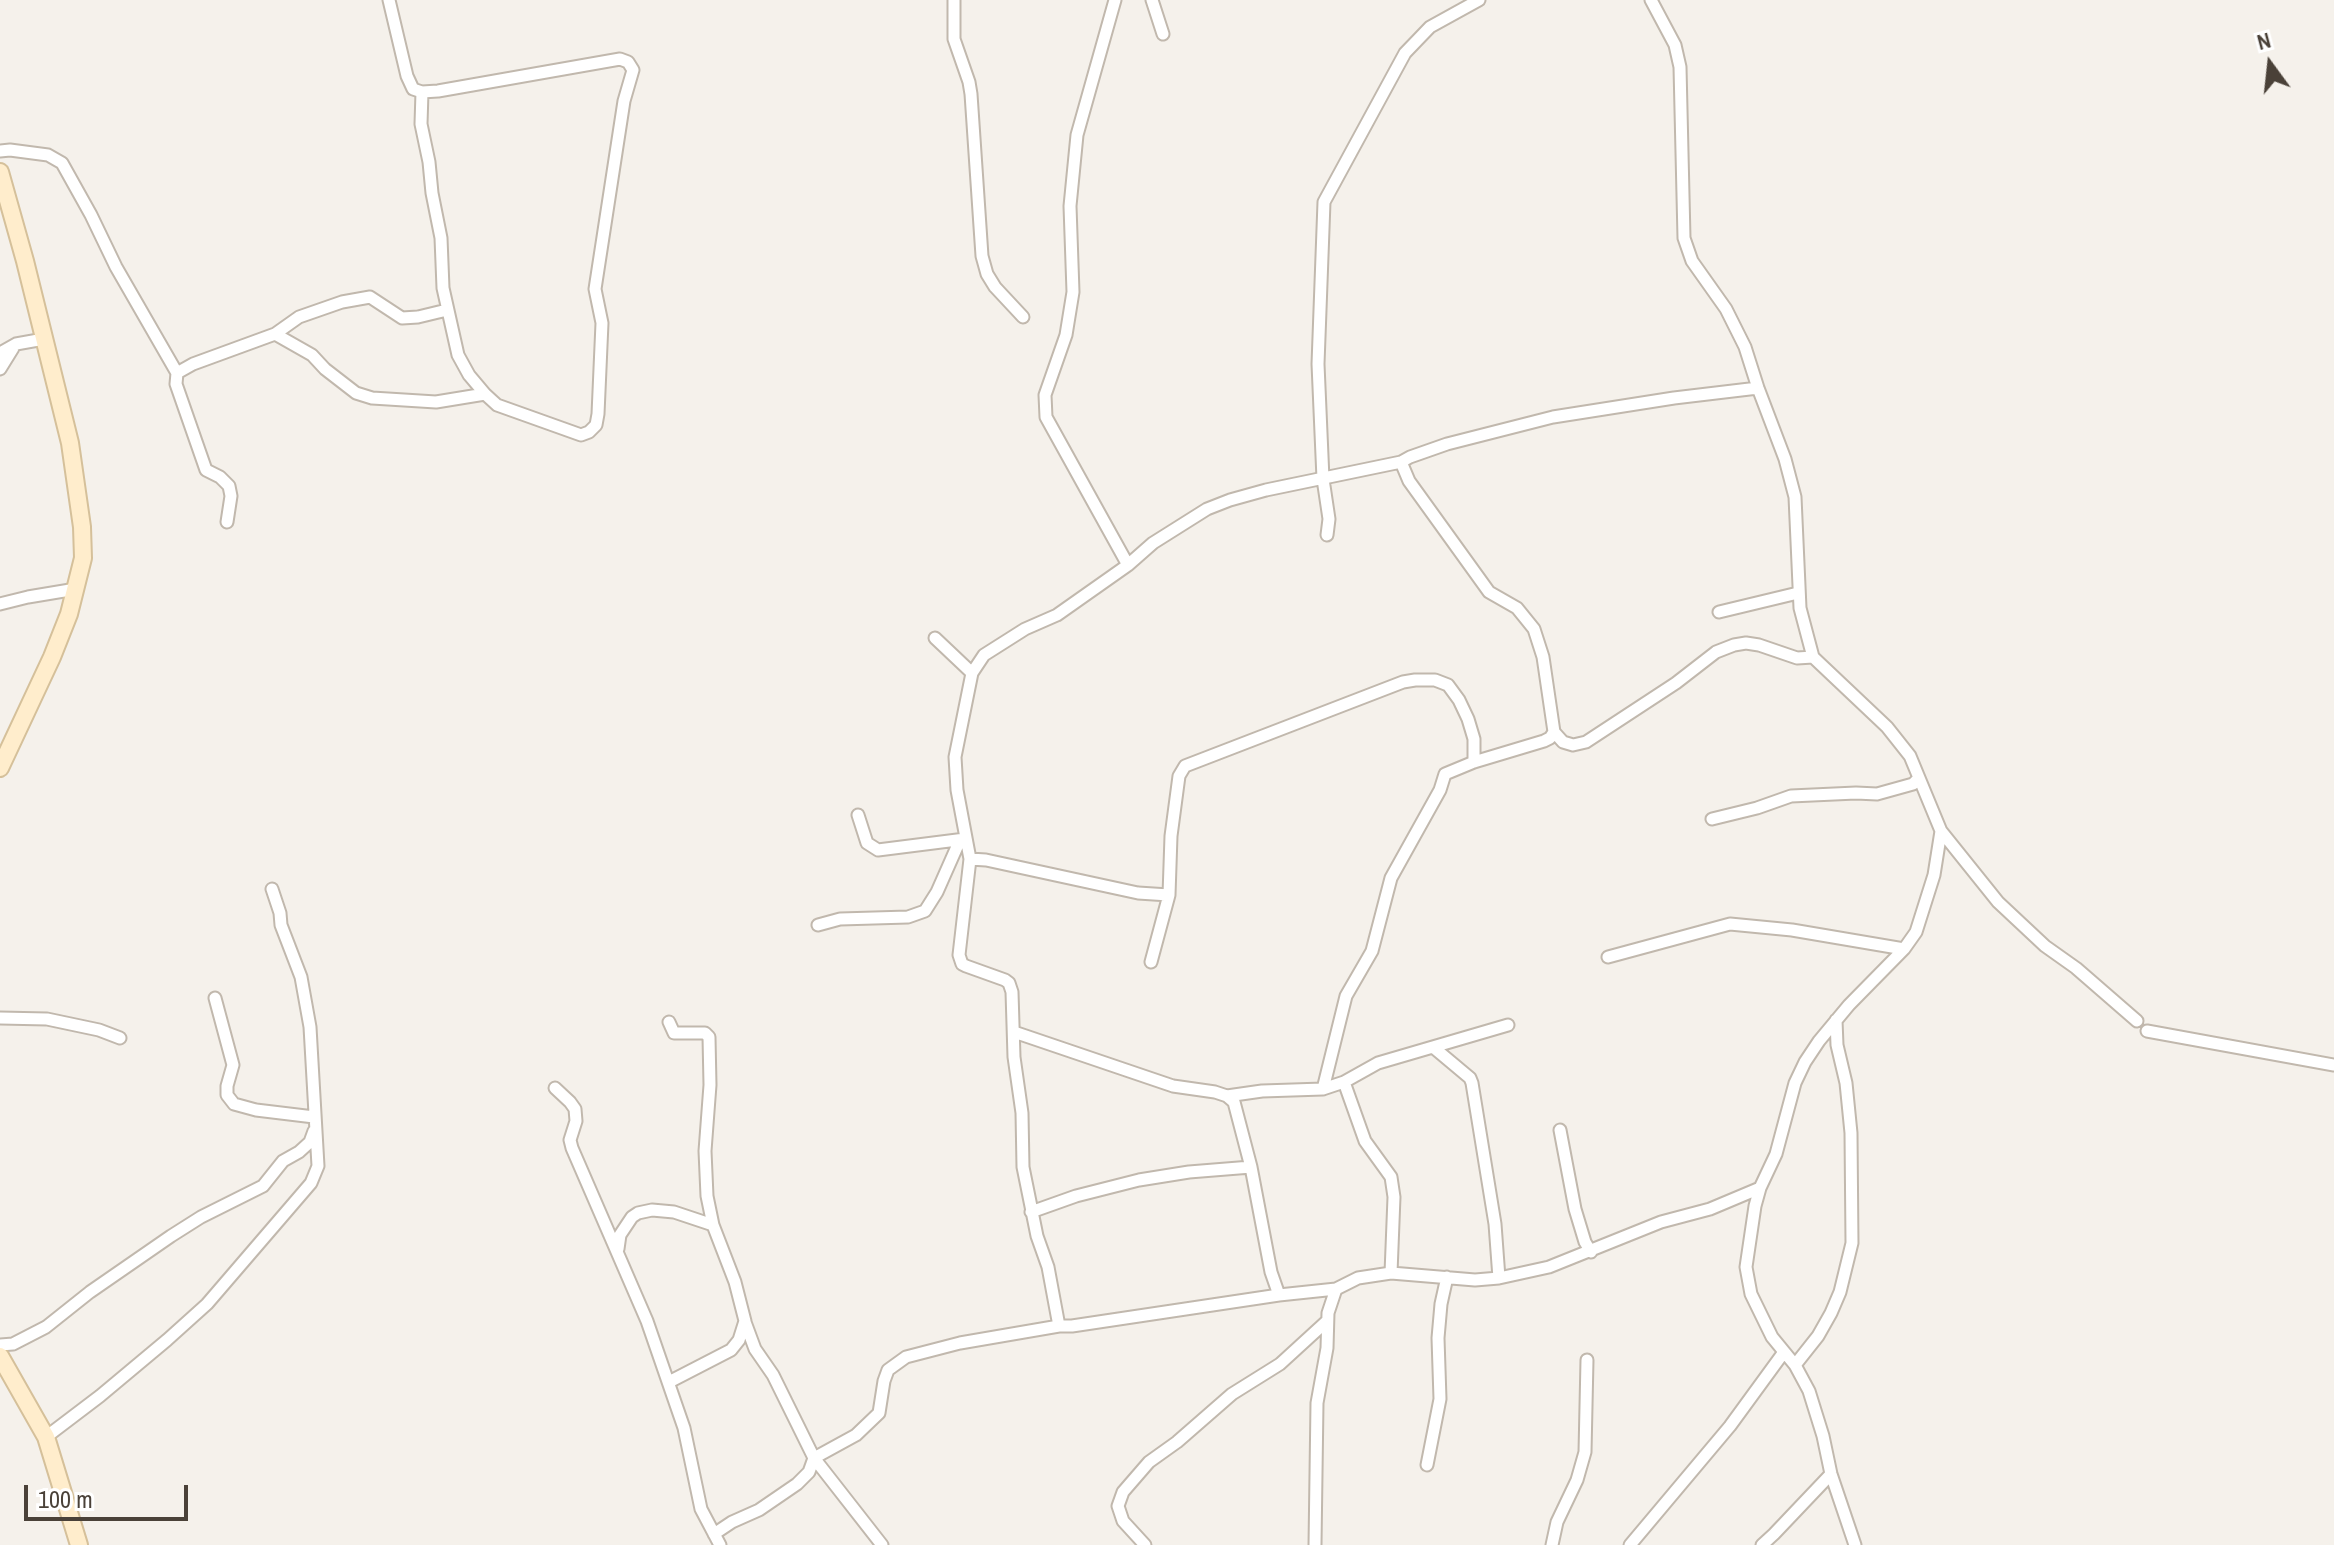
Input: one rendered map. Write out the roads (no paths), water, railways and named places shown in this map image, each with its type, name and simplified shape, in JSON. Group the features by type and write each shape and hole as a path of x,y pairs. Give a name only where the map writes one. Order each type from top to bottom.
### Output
{"street":[{"path":"389,0 410,84 413,89 422,92 620,59 628,62 633,70 624,101 595,289 602,323 598,414 596,425 589,432 581,435 497,405 469,375 458,355 443,288 441,238 421,124 422,92"},
{"path":"954,0 954,39 971,94 982,256 995,287 1023,317"},
{"path":"1115,0 1077,135 1070,206 1073,292 1066,335 1045,395 1046,417 1128,565"},
{"path":"1152,0 1163,34"},
{"path":"1327,535 1329,519 1323,479 1318,364 1324,202 1405,53 1430,27 1479,0"},
{"path":"1651,0 1675,45 1680,67 1684,238 1692,261 1736,326 1785,459 1795,497 1800,608 1813,657 1887,727 1910,756 1941,831 1998,902 2045,946 2076,968 2137,1021"},
{"path":"0,151 48,155 62,163 116,267 177,373 176,384 206,470 229,486 231,496 227,522"},
{"path":"0,172 70,443 82,527 83,558 69,614 0,768"},
{"path":"177,373 193,364 275,334 299,317 342,302 370,297 402,318 447,310"},
{"path":"275,334 312,355 356,393 372,398 436,402 485,394"},
{"path":"0,353 16,344 44,339"},
{"path":"0,369 16,344"},
{"path":"1059,1326 1023,1167 1012,992 1009,983 962,964 959,955 970,859 963,839 955,757 972,673 984,655 1025,629 1057,615 1128,565 1153,543 1207,509 1230,500 1401,462 1447,444 1553,417 1758,388"},
{"path":"1401,462 1409,481 1489,592 1517,608 1534,629 1543,657 1554,732 1563,742 1573,745 1586,742 1676,683 1716,652 1734,645 1746,643 1797,658 1813,657"},
{"path":"0,604 76,589"},
{"path":"1719,612 1798,593"},
{"path":"935,638 972,673"},
{"path":"1151,962 1169,895 1171,836 1179,776 1185,766 1415,680 1435,680 1448,685 1459,700 1474,739 1474,762"},
{"path":"1323,1089 1346,996 1372,951 1391,878 1440,790 1445,774 1544,741 1554,732"},
{"path":"1712,819 1791,796 1877,794 1913,784 1919,778"},
{"path":"858,815 867,843 878,850 963,839"},
{"path":"1855,1545 1831,1474 1817,1411 1806,1384 1772,1337 1751,1294 1747,1278 1749,1244 1760,1188 1776,1154 1795,1083 1805,1062 1836,1020 1904,949 1916,932 1934,875 1941,831"},
{"path":"818,925 840,919 908,917 925,911 963,839"},
{"path":"970,859 1138,893 1169,895"},
{"path":"46,1437 111,1387 207,1304 311,1183 318,1166 310,1027 301,977 281,925 272,889"},
{"path":"1608,957 1730,924 1792,930 1904,949"},
{"path":"215,998 233,1065 227,1095 234,1104 314,1117"},
{"path":"0,1018 47,1019 99,1030 120,1038"},
{"path":"1795,1365 1818,1336 1831,1313 1840,1292 1852,1243 1851,1133 1836,1020"},
{"path":"669,1022 674,1033 705,1033 709,1037 710,1085 705,1151 707,1196 713,1225 735,1282 755,1349 773,1375 814,1458 882,1545"},
{"path":"1227,1096 1262,1091 1323,1089 1344,1082 1378,1063 1508,1025"},
{"path":"2147,1031 2334,1065"},
{"path":"1014,1032 1173,1086 1215,1092 1234,1102 1251,1167 1271,1272 1279,1295"},
{"path":"1433,1047 1472,1083 1495,1224 1499,1278"},
{"path":"1344,1082 1365,1141 1391,1177 1394,1197 1391,1273"},
{"path":"555,1088 575,1109 576,1121 570,1140 572,1148 647,1321 690,1452 697,1498 717,1540 732,1522 759,1510 797,1484 809,1472 814,1458 856,1435 879,1413 888,1370 906,1357 960,1343 1059,1326 1336,1289 1358,1278 1391,1273 1475,1280 1499,1278 1549,1267 1661,1222 1710,1209 1760,1188"},
{"path":"1560,1130 1575,1209 1591,1252"},
{"path":"0,1345 13,1344 46,1327 171,1236 201,1217 249,1196 263,1186 283,1161 310,1142 315,1131"},
{"path":"1031,1212 1076,1196 1139,1180 1251,1167"},
{"path":"617,1249 620,1235 638,1213 652,1210 674,1212 713,1225"},
{"path":"1427,1465 1440,1399 1438,1338 1447,1277"},
{"path":"1315,1545 1317,1403 1327,1348 1327,1321 1336,1289"},
{"path":"669,1382 731,1350 739,1340 745,1321"},
{"path":"1145,1545 1123,1521 1118,1506 1123,1492 1149,1462 1232,1394 1280,1364 1327,1321"},
{"path":"1630,1545 1730,1426 1784,1352"},
{"path":"0,1356 46,1437 79,1545"},
{"path":"1552,1545 1557,1522 1577,1480 1585,1452 1587,1360"},
{"path":"1762,1545 1831,1474"}]}
